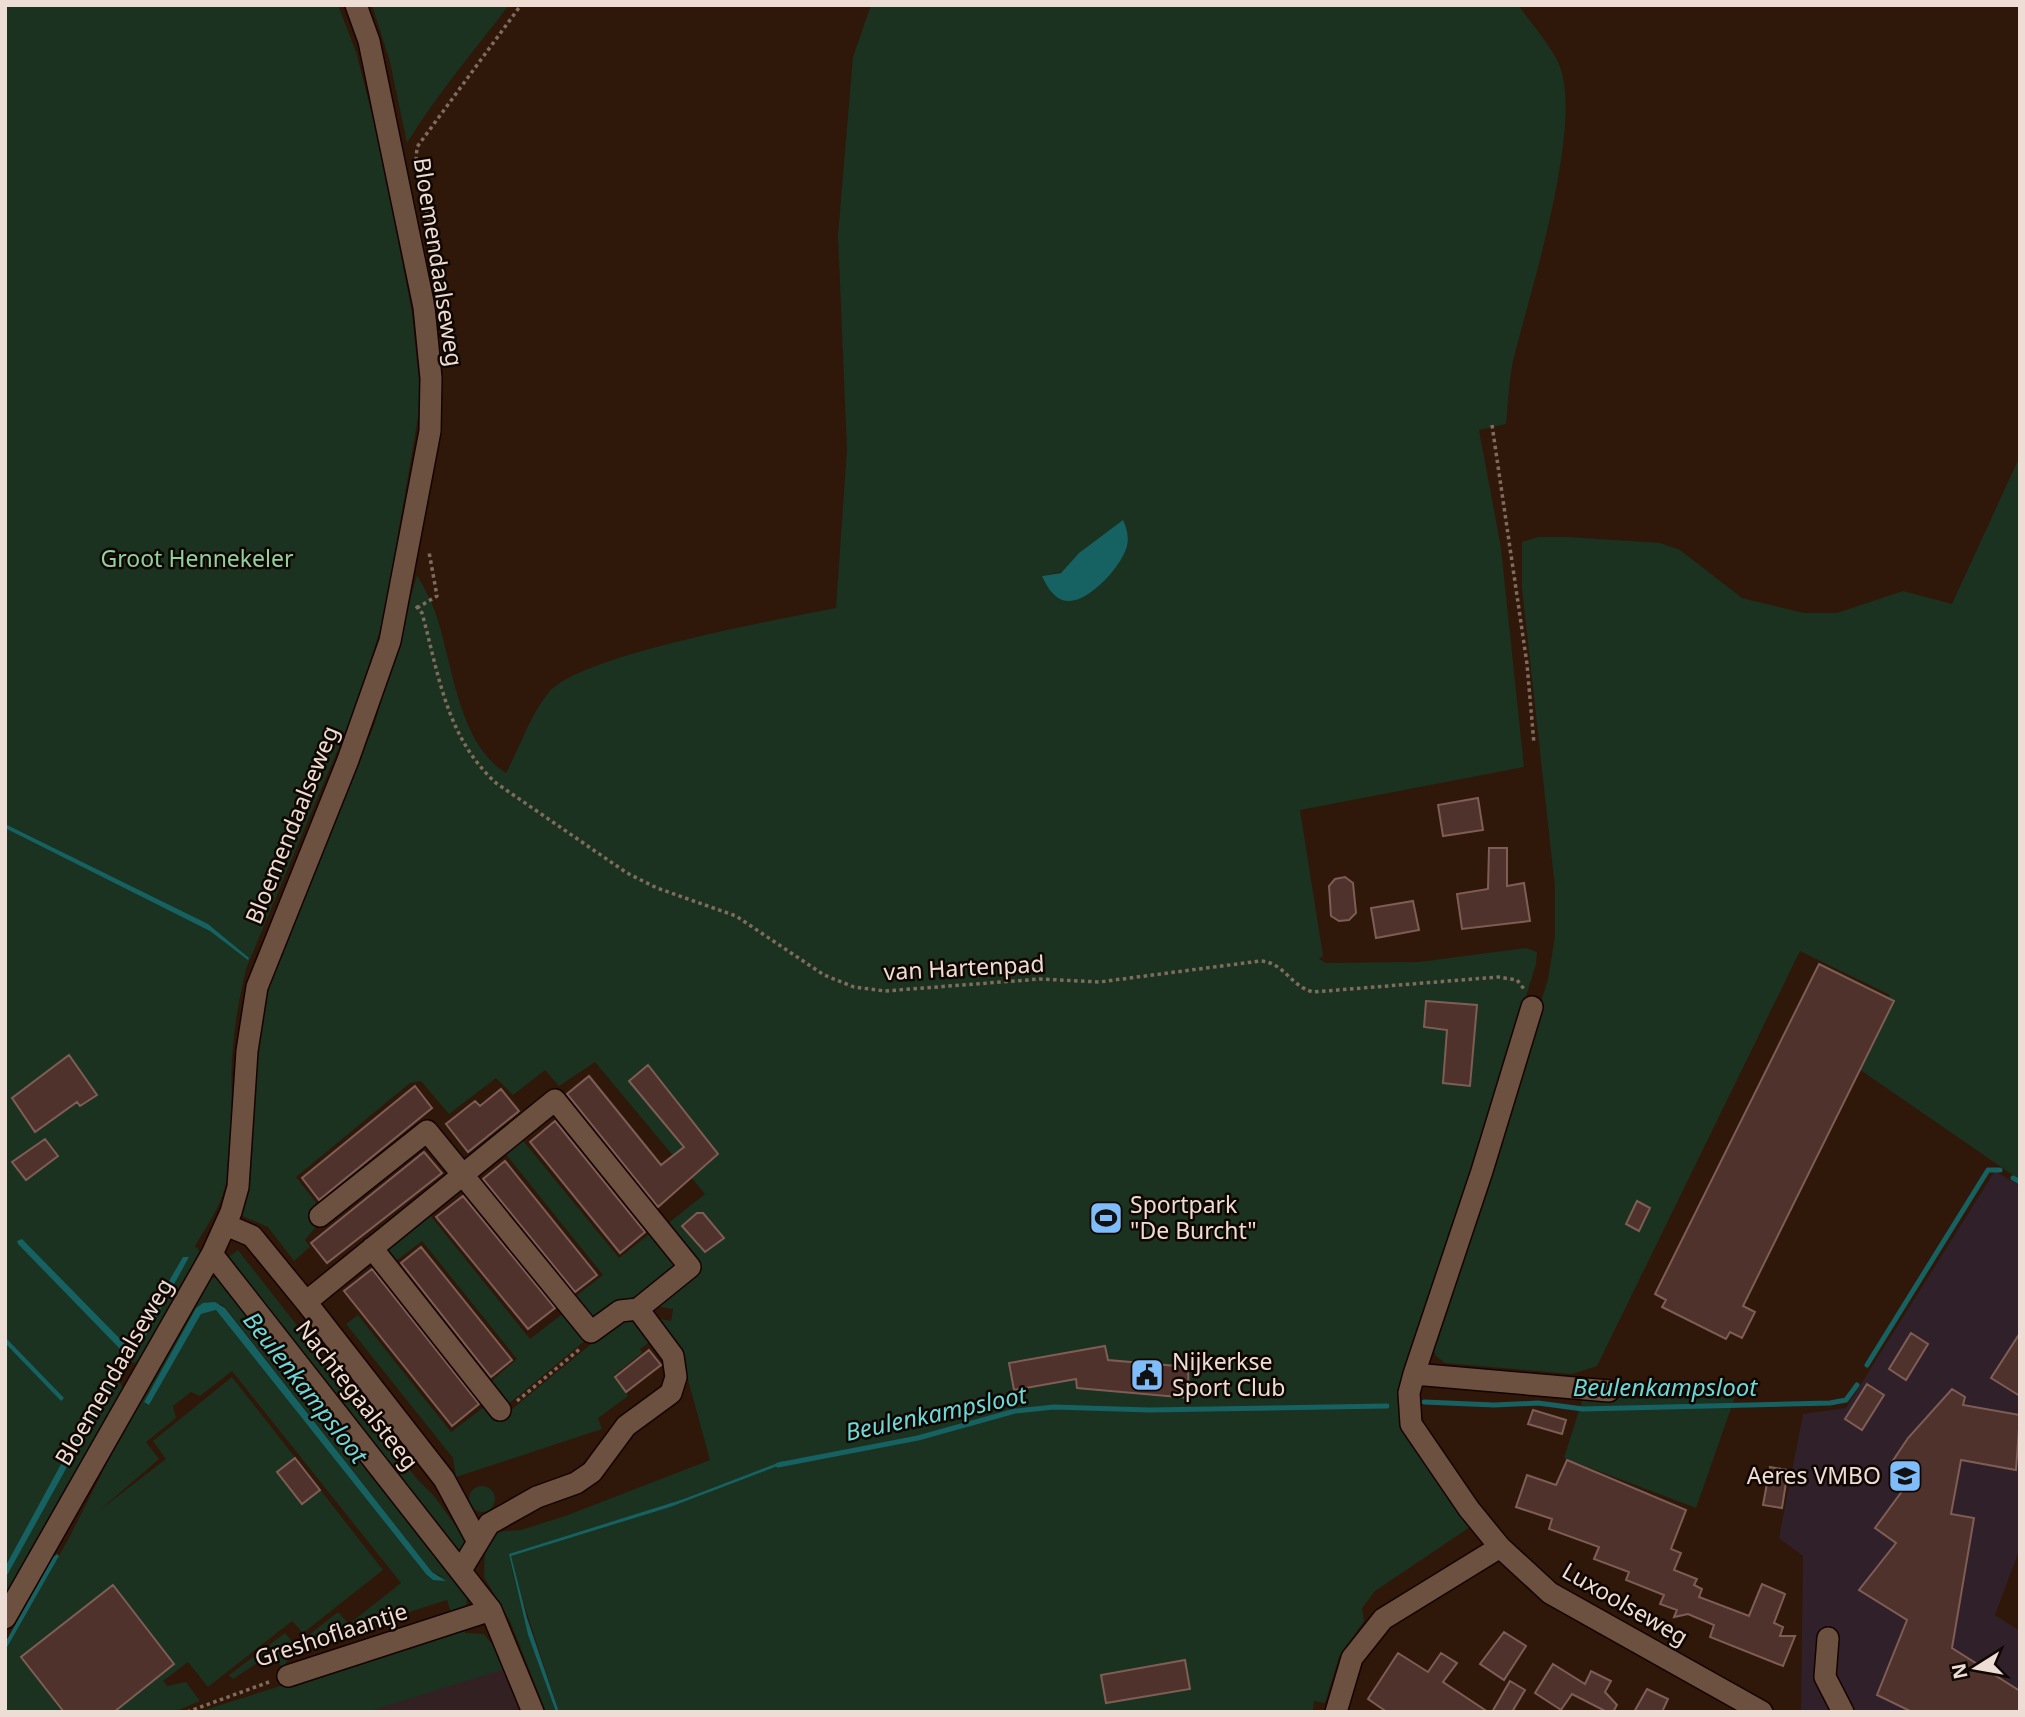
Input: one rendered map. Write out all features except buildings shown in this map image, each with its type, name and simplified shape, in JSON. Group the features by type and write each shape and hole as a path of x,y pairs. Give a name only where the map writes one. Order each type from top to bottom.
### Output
{"street":[{"name":"Bloemendaalseweg","path":"5,1618 226,1225 238,1187 242,1159 247,1051 257,987 352,749 390,641 430,431 431,379 424,307 369,41 356,5"},
{"name":"Luxoolseweg","path":"1532,1007 1482,1171 1414,1374 1409,1393 1411,1423 1462,1499 1500,1547 1550,1593 1762,1712"},
{"name":"Nachtegaalsteeg","path":"306,1302 555,1100 690,1267 638,1309 620,1311 591,1332"},
{"path":"320,1216 427,1131 591,1332"},
{"name":"Nachtegaalsteeg","path":"226,1225 253,1236 306,1302 444,1479 477,1540"},
{"path":"372,1248 500,1410"},
{"name":"Nachtegaalsteeg","path":"212,1254 491,1609 534,1712"},
{"path":"461,1570 473,1553 477,1540 499,1517 537,1497 576,1483 592,1472 626,1426 671,1393 676,1377 673,1356 638,1309"},
{"path":"1414,1374 1609,1391"},
{"path":"1336,1712 1352,1658 1382,1619 1500,1547"},
{"name":"Greshoflaantje","path":"288,1676 491,1609"},
{"path":"1828,1638 1825,1677 1843,1712"}],"path":[{"path":"416,160 417,147 521,5"},
{"path":"1492,425 1527,664 1534,744"},
{"name":"van Hartenpad","path":"417,608 425,623 442,698 453,724 480,768 496,783 627,873 657,888 736,916 824,975 854,987 885,991 1040,979 1099,982 1260,961 1275,963 1298,986 1320,992 1510,978 1522,985 1532,1007"},
{"path":"500,1410 503,1413 589,1342 591,1332"},
{"name":"Greshoflaantje","path":"187,1712 288,1676"}],"shaded area":[{"name":"Aeres VMBO","path":"1995,1171 2020,1186 2020,1548 1995,1615 2020,1631 2020,1712 1801,1712 1803,1556 1779,1538 1803,1414 1846,1408"},
{"path":"502,1648 525,1712 266,1712"}],"green space":[{"name":"Groot Hennekeler","path":"5,5 338,5 356,52 380,146 412,313 421,400 384,617 358,701 246,969 234,1036 230,1155 222,1195 212,1219 195,1246 201,1253 140,1363 123,1362 116,1373 124,1391 5,1602 5,1579 113,1379 66,1456 5,1567"},
{"path":"372,5 509,5 443,90 407,143 390,62"},
{"path":"871,5 1518,5 1558,62 1565,89 1565,124 1560,165 1542,253 1513,361 1506,424 1479,430 1501,548 1524,767 1300,810 1323,956 1319,959 1326,963 1419,962 1526,948 1537,952 1536,964 1402,1397 1473,1525 1375,1591 1362,1608 1364,1621 1339,1657 1325,1703 1314,1701 1313,1710 1321,1712 559,1712 510,1561 528,1635 556,1712 546,1712 510,1621 484,1577 485,1548 491,1532 521,1530 568,1515 710,1460 684,1365 654,1318 671,1321 673,1309 655,1306 701,1269 666,1225 705,1194 595,1062 559,1086 545,1070 513,1095 496,1078 449,1114 421,1081 410,1083 296,1177 319,1206 321,1221 305,1240 310,1247 294,1261 268,1227 240,1215 253,1065 270,981 375,723 417,575 434,609 466,721 489,759 506,773 542,701 549,692 569,678 600,664 684,640 836,608 847,450 838,235 853,57","holes":["1120,560 1093,589 1064,600 1053,594 1042,576"]},
{"path":"2020,456 2020,1180 1856,1067 1890,995 1800,951 1597,1366 1572,1374 1445,1363 1436,1356 1433,1349 1548,979 1555,936 1555,887 1522,588 1522,542 1538,537 1568,537 1660,543 1680,550 1742,598 1803,613 1837,613 1903,591 1952,604"},
{"path":"521,1138 619,1258 653,1231 675,1264 672,1271 643,1293 618,1307 606,1313 586,1315 572,1299 603,1275 504,1152"},
{"path":"429,1214 530,1339 565,1312 587,1339 506,1406 488,1384 517,1359 422,1241 392,1264 387,1254 389,1246"},
{"path":"238,1250 417,1479 434,1496 466,1540 467,1546 460,1553 227,1258"},
{"path":"211,1278 221,1278 468,1593 466,1605 452,1616 447,1600 311,1643 306,1637 338,1612 349,1624 401,1583 232,1371 200,1396 191,1392 173,1406 176,1418 146,1442 159,1459 101,1509 166,1459 153,1441 232,1377 383,1570 303,1633 292,1621 208,1687 188,1662 163,1681 167,1686 186,1682 200,1701 174,1712 5,1712 5,1651 69,1538 139,1400","holes":["204,1303 221,1304 432,1572 444,1577 426,1574 216,1310 201,1314 149,1405 144,1402 196,1308"]},
{"path":"358,1315 451,1432 488,1404 500,1419 618,1322 634,1322 651,1341 640,1349 642,1353 613,1376 628,1396 598,1418 602,1429 456,1477 453,1458 346,1324"},
{"path":"1735,1397 1696,1508 1564,1458 1583,1398"},
{"path":"482,1486 491,1490 495,1499 491,1508 482,1512 473,1508 469,1499 473,1490"},
{"path":"464,1628 465,1633 484,1634 494,1647 501,1645 526,1712 520,1712 505,1669 367,1712 198,1712"},
{"path":"285,1633 295,1645 283,1669 272,1653 233,1679 229,1675"}],"water":[{"path":"1123,520 1127,546 1112,572 1095,589 1077,599 1069,601 1056,596 1042,576 1061,573 1079,553"},
{"path":"5,824 208,924 249,958 248,960 210,931 5,828"},
{"path":"22,1239 126,1345 133,1343 183,1257 189,1257 139,1348 133,1352 122,1351 18,1244 17,1241"},
{"path":"215,1302 225,1308 432,1572 446,1581 433,1580 426,1574 216,1310 201,1314 149,1405 144,1402 196,1308 203,1303"},
{"path":"5,1337 64,1398 61,1401 5,1343"},
{"path":"111,1377 114,1382 5,1579 5,1567 108,1378"},
{"path":"783,1461 783,1464 670,1507 511,1556 527,1618 559,1712 556,1712 528,1635 509,1554 684,1499"},
{"path":"57,1554 59,1556 5,1651 5,1643"}],"waterway":[{"name":"Beulenkampsloot","path":"1867,1365 1988,1170 2000,1170"},
{"name":"Beulenkampsloot","path":"2013,1178 2020,1182"},
{"name":"Beulenkampsloot","path":"1424,1402 1494,1405 1538,1403 1583,1409 1830,1403 1846,1400 1857,1385"},
{"name":"Beulenkampsloot","path":"778,1465 918,1438 1015,1411 1054,1407 1149,1410 1387,1406"}],"place":[{"name":"Sportpark \"De Burcht\"","path":"1106,1218"},
{"name":"Nijkerkse Sport Club","path":"1147,1375"},
{"name":"Aeres VMBO","path":"1905,1476"}]}
